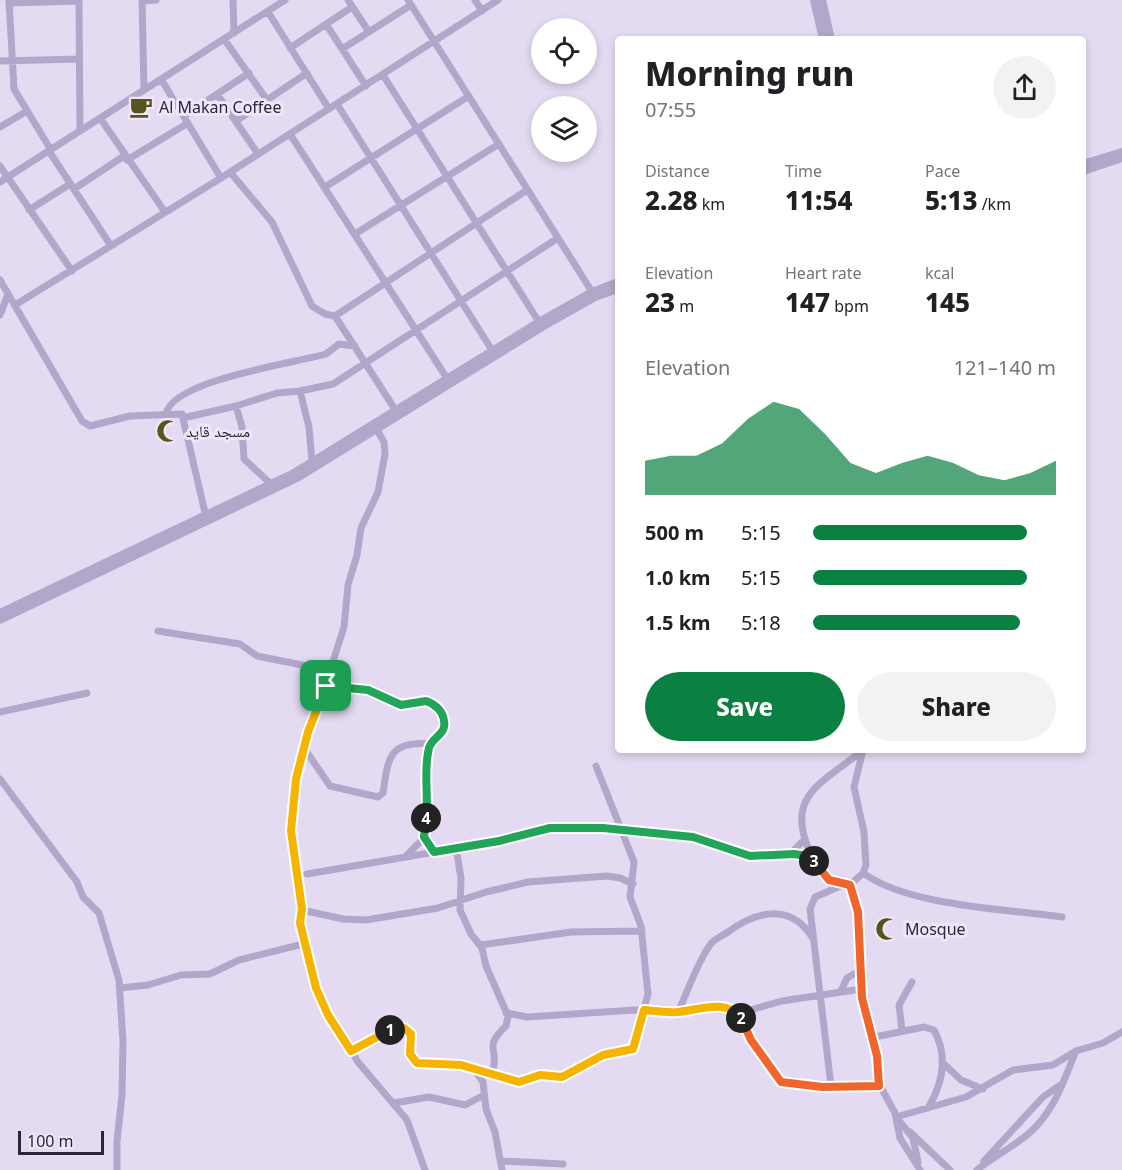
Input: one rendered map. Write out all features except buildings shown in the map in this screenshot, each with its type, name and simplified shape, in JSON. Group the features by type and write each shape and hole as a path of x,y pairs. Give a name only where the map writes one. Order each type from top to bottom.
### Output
{"street":[{"path":"80,131 79,0 9,1 14,89 111,246"},
{"path":"144,90 141,0 156,0"},
{"path":"233,0 234,33"},
{"path":"0,182 285,0"},
{"path":"475,0 482,11"},
{"path":"15,305 221,178 498,0"},
{"path":"814,0 822,36"},
{"path":"822,0 830,36"},
{"path":"342,49 410,2 593,295"},
{"path":"290,48 326,24 350,3 369,32"},
{"path":"268,12 329,109"},
{"path":"326,24 366,86"},
{"path":"224,39 267,100"},
{"path":"0,61 79,59"},
{"path":"29,210 126,158 186,119 217,94 249,73"},
{"path":"236,121 306,73"},
{"path":"383,75 539,322"},
{"path":"161,79 221,178"},
{"path":"217,94 258,154"},
{"path":"325,188 469,96"},
{"path":"336,104 495,355"},
{"path":"0,127 27,111"},
{"path":"100,118 165,212"},
{"path":"290,134 448,380"},
{"path":"355,234 499,144"},
{"path":"1086,163 1122,152"},
{"path":"1086,170 1122,158"},
{"path":"0,166 72,271"},
{"path":"230,172 272,222 312,306 325,314 335,316 396,411"},
{"path":"335,316 527,190"},
{"path":"183,418 236,406 277,393 333,384 558,238"},
{"path":"0,280 82,421 90,426 130,416 182,414 206,517"},
{"path":"0,613 272,484 448,380 495,355 539,322 615,284"},
{"path":"0,620 248,504 297,478 593,295 615,290"},
{"path":"0,315 8,294"},
{"path":"166,414 167,408 175,399 223,377 326,354 339,344 355,346"},
{"path":"300,391 309,427 312,462"},
{"path":"236,406 242,427 244,459 272,484"},
{"path":"377,430 384,442 385,454 378,492 361,528 357,555 348,585 344,627 304,748 294,785 290,818 302,909 300,923 307,943 319,997 365,1071 394,1103 411,1128 425,1170"},
{"path":"159,631 240,644 256,656 302,665 328,678"},
{"path":"326,686 368,690 397,704 406,705 420,700 431,703 440,711 445,724 442,733 431,744 426,776 428,800 424,837 415,850 401,859"},
{"path":"0,712 87,693"},
{"path":"304,748 330,786 378,797 383,793 387,762 392,752 406,745 431,744"},
{"path":"847,885 829,880 813,859 805,839 800,816 804,801 814,789 858,753"},
{"path":"831,1086 810,909 812,900 847,885 863,873 866,865 864,832 854,787 861,753"},
{"path":"351,1051 383,1032 404,1028 411,1034 410,1054 417,1063 472,1067 513,1082 540,1075 562,1077 603,1055 628,1051 636,1045 638,1024 648,994 642,932 631,904 634,862 596,766"},
{"path":"0,779 77,882 83,897 99,913 118,972 123,1041 117,1170"},
{"path":"307,874 499,841 558,827 693,837 750,856 800,855 813,859"},
{"path":"424,837 434,852"},
{"path":"787,855 805,839"},
{"path":"456,848 461,878 459,901 467,926 481,945 486,966 506,1013 506,1026 495,1035 492,1042 495,1060 492,1073"},
{"path":"863,873 885,886 910,895 1062,917"},
{"path":"302,909 343,919 366,920 438,908 500,888 542,880 614,876 633,884"},
{"path":"847,885 858,912 861,989 870,1038 878,1062 879,1086 896,1117 950,1170"},
{"path":"678,1012 710,945 742,922 758,915 776,913 799,922 812,937"},
{"path":"481,945 571,932 642,932"},
{"path":"120,988 148,985 181,975 210,974 239,960 307,943"},
{"path":"841,991 848,978 861,970"},
{"path":"902,1031 899,1005 912,982"},
{"path":"506,1013 527,1017 644,1010 678,1012 704,1007 750,1010 782,1001 861,989"},
{"path":"734,1009 778,1079 790,1084 879,1086"},
{"path":"870,1038 928,1027 934,1030 944,1064 939,1087 928,1108"},
{"path":"896,1117 959,1100 983,1089 1007,1073 1024,1068 1053,1065 1076,1051 1103,1043 1122,1032"},
{"path":"979,1168 1039,1124 1053,1105 1076,1051"},
{"path":"944,1064 961,1080 983,1089"},
{"path":"472,1067 483,1082 484,1095 502,1161 502,1170"},
{"path":"979,1168 1038,1103 1062,1083"},
{"path":"394,1103 429,1097 465,1105 484,1095"},
{"path":"896,1117 900,1138 919,1167"},
{"path":"908,1130 916,1147 919,1167"},
{"path":"502,1161 563,1164"}],"place":[{"name":"Al Makan Coffee","path":"141,107"},
{"name":"مسجد قايد","path":"168,431"},
{"name":"Mosque","path":"887,929"}],"route":[{"path":"326,686 368,690 401,705 420,700 426,701 440,711 445,724 444,729 429,748 426,776 428,800 424,837 434,852 499,841 550,828 610,828 640,834 693,837 759,858 794,854 807,856 813,859 829,880 836,884 850,885 858,912 862,998 865,1018 877,1056 879,1086 822,1087 806,1083 781,1082 751,1040 738,1013 734,1009 724,1007 704,1007 678,1012 644,1010 638,1024 636,1045 633,1049 597,1057 573,1073 562,1077 540,1075 513,1082 481,1069 461,1065 417,1063 410,1054 411,1034 408,1030 399,1027 383,1032 351,1051 328,1015 313,978 304,930 300,923 302,905 290,818 296,779 308,732 326,686"}]}
